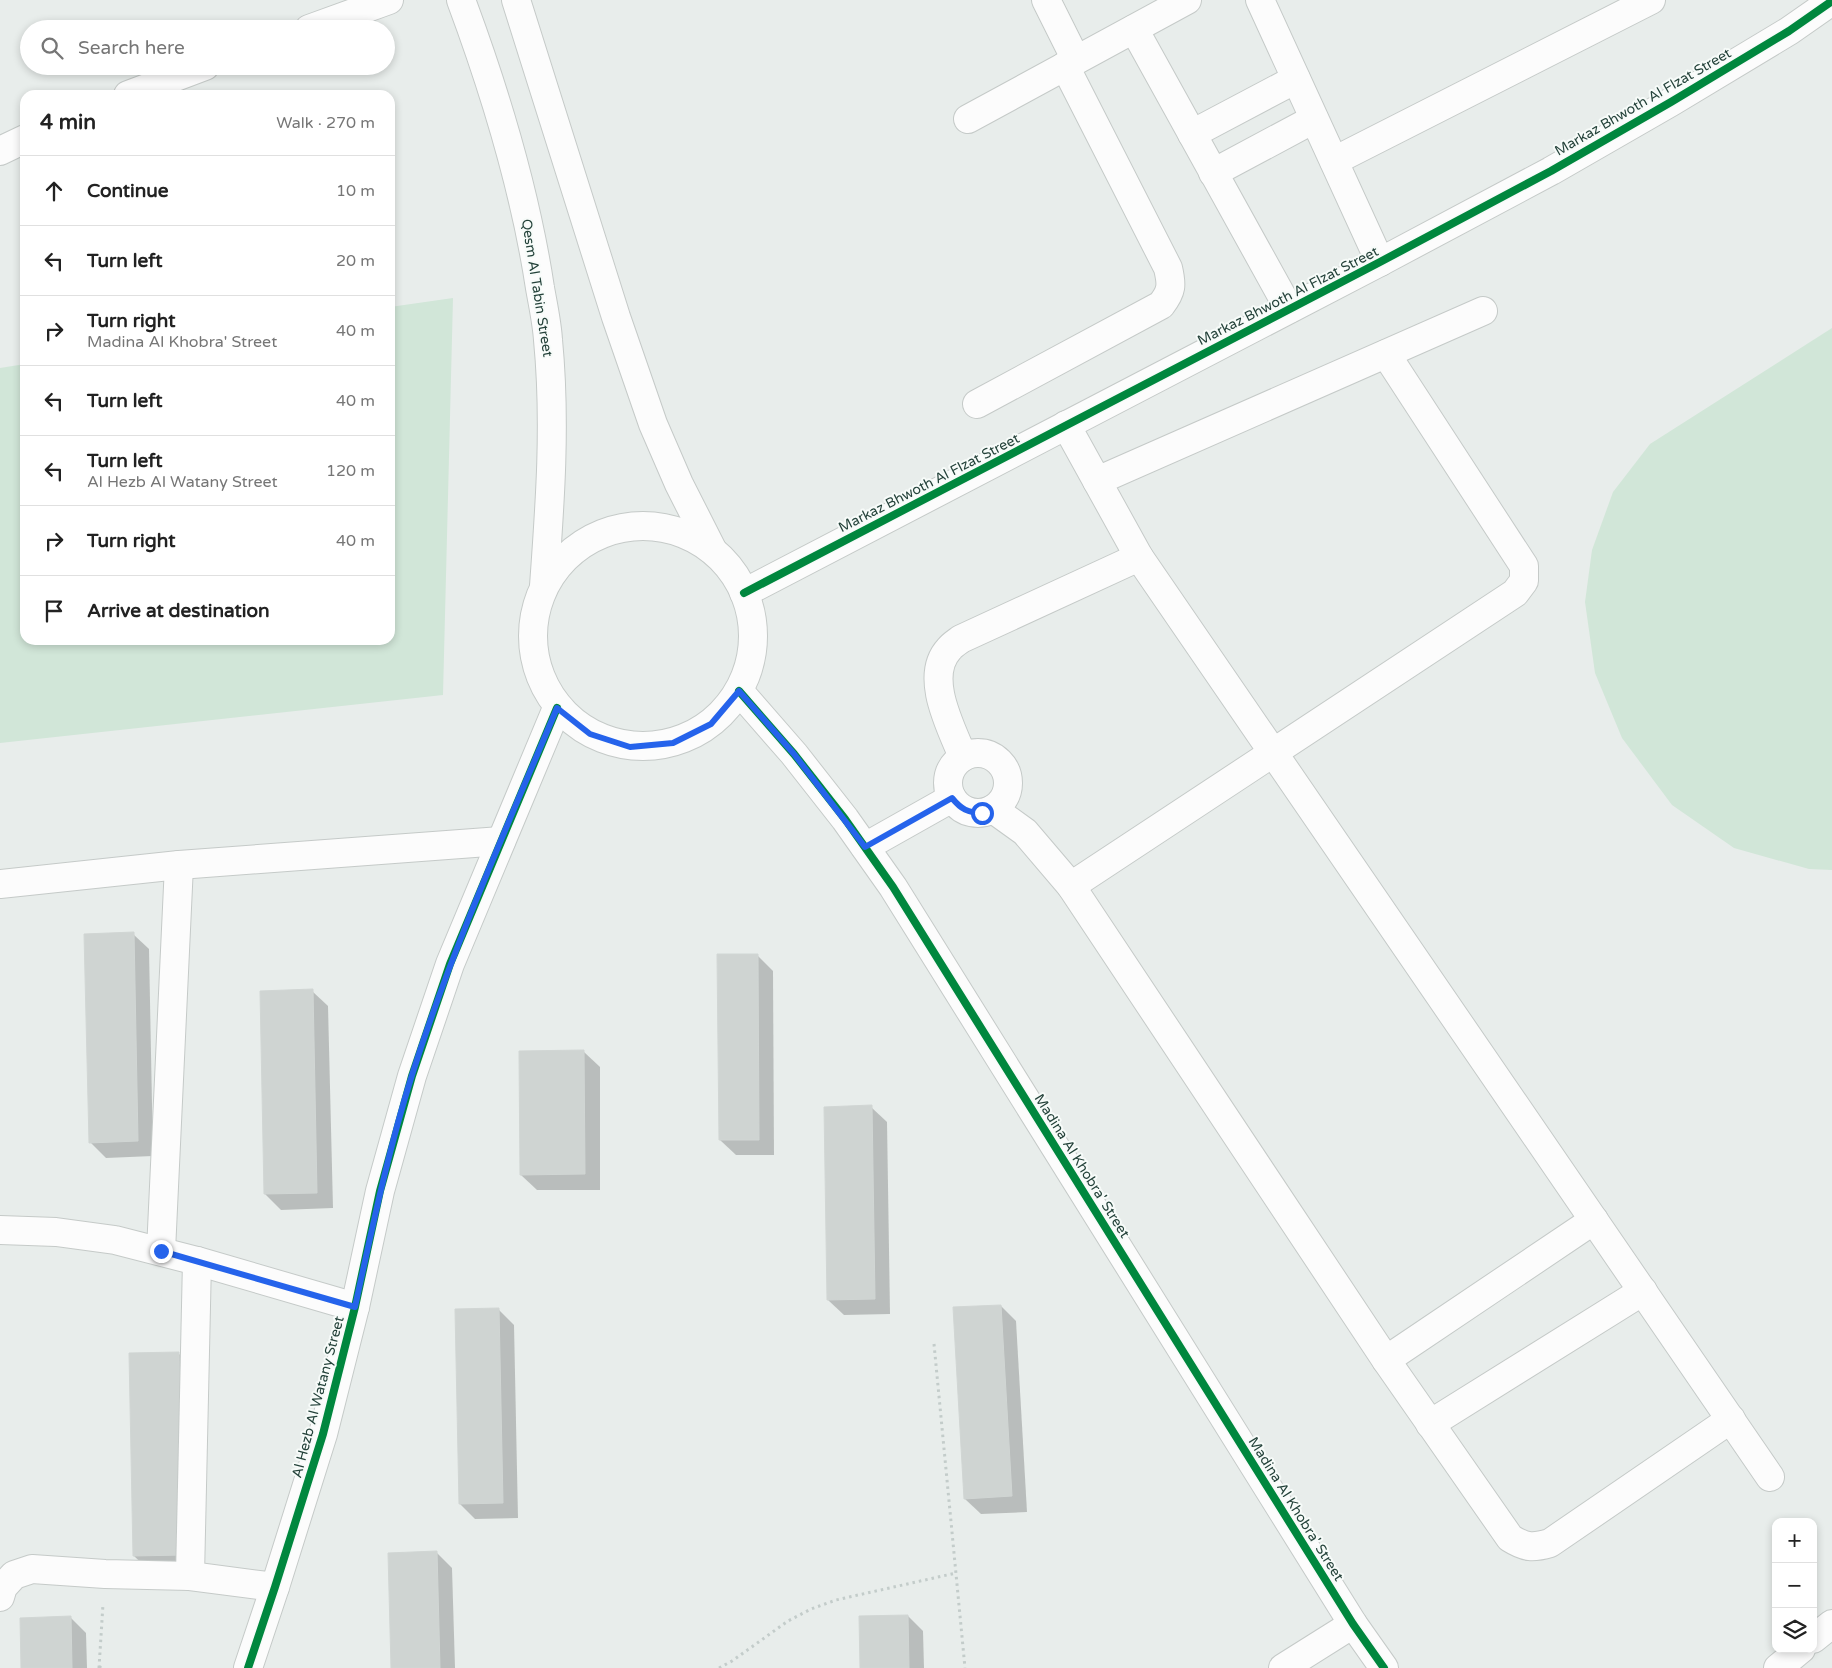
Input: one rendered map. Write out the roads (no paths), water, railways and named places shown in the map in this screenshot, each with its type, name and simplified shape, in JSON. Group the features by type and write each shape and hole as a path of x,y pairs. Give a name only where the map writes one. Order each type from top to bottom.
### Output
{"street":[{"path":"334,20 390,0"},
{"name":"Qesm Al Tabin Street","path":"461,0 487,72 514,160 534,249 548,340 551,422 550,486 544,586"},
{"path":"516,0 616,317 653,424 679,484 712,549 731,569 744,593 753,626 750,660 739,691 711,724 673,743 630,747 606,740 590,734 557,708 537,670 532,627 544,586 574,548 619,527 668,528 712,549"},
{"path":"977,404 1162,305 1169,294 1171,281 1168,268 1070,63 1046,0"},
{"path":"968,119 1187,0"},
{"path":"1260,0 1380,262"},
{"path":"1334,162 1651,0"},
{"name":"Markaz Bhwoth Al Flzat Street","path":"744,593 1551,171 1789,31 1832,1"},
{"path":"1134,29 1289,309"},
{"path":"141,90 181,75"},
{"path":"1192,134 1296,79"},
{"path":"1213,173 1314,119"},
{"path":"0,152 20,142"},
{"path":"1097,481 1483,311"},
{"path":"1071,886 1515,593 1524,581 1524,566 1386,354"},
{"path":"1066,426 1139,557 1770,1477"},
{"path":"963,757 944,709 938,685 940,666 948,650 961,639 1139,557"},
{"name":"Madina Al Khobra' Street","path":"739,691 794,754 865,847 898,896 1353,1624 1384,1668"},
{"name":"Al Hezb Al Watany Street","path":"248,1668 276,1587 323,1434 355,1307 380,1191 412,1076 450,964 557,708"},
{"path":"974,753 986,754 996,759 1004,768 1008,779 1008,791 1003,802 994,809 982,813 971,813 960,808 952,798 949,787 949,775 954,765 963,757 974,753"},
{"path":"865,847 952,798"},
{"path":"994,809 1025,832 1071,886 1386,1360 1510,1538 1522,1545 1536,1547 1550,1543 1731,1419"},
{"path":"0,884 179,865 501,841"},
{"path":"161,1251 179,865"},
{"path":"1386,1360 1594,1220"},
{"path":"0,1230 56,1232 115,1240 197,1261 355,1307"},
{"path":"190,1576 197,1261"},
{"path":"1430,1424 1643,1291"},
{"path":"0,1597 3,1587 14,1575 32,1569 105,1574 190,1576 276,1587"},
{"path":"1283,1668 1353,1624"},
{"path":"1817,1636 1832,1624"},
{"path":"1778,1668 1796,1653"}]}
